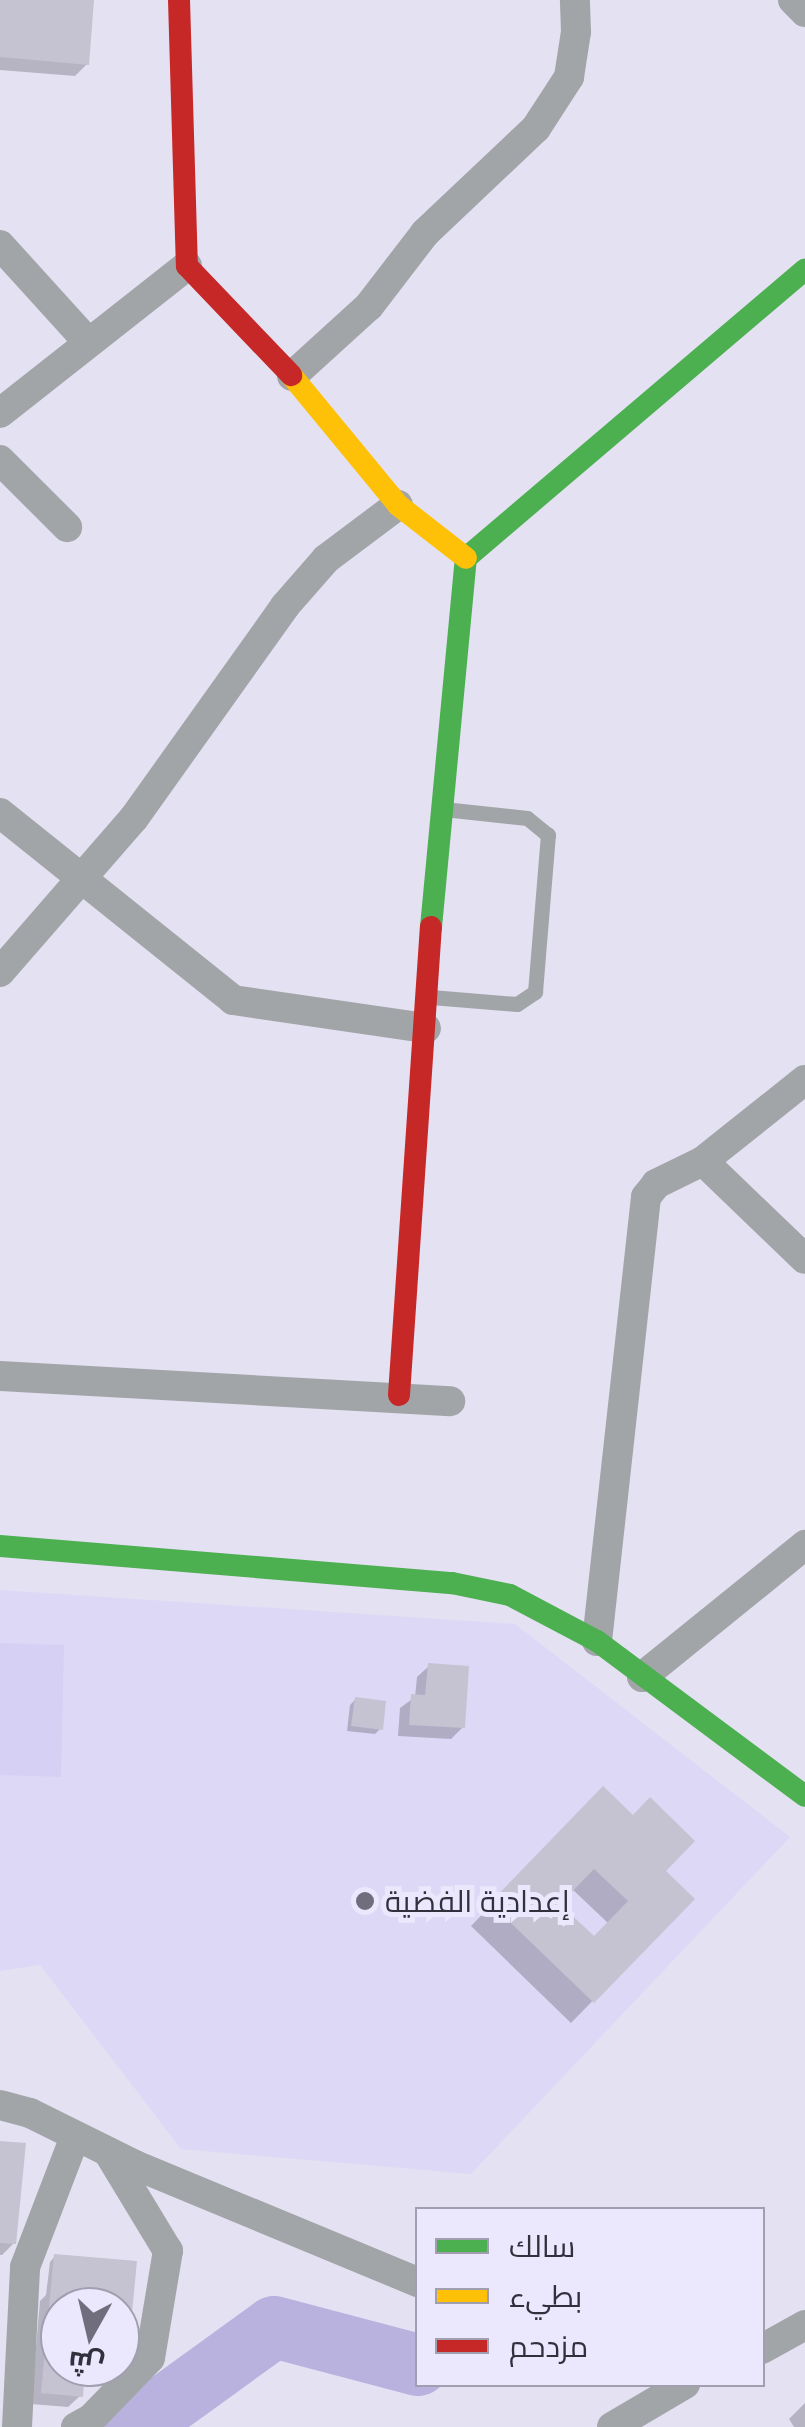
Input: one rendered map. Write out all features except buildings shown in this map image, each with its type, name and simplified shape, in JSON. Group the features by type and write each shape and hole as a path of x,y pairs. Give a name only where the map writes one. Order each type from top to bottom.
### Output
{"street":[{"path":"179,0 186,266 292,376 398,505 466,558"},
{"path":"292,376 369,306 425,233 536,128 568,77 576,32 575,0"},
{"path":"794,0 805,12"},
{"path":"0,245 88,342"},
{"path":"0,414 186,266"},
{"path":"398,1395 439,808 466,558 805,269"},
{"path":"0,460 67,528"},
{"path":"0,972 134,818 284,606 326,559 398,505"},
{"path":"0,813 233,1000 426,1028"},
{"path":"598,1641 646,1197 656,1184 703,1161 805,1080"},
{"path":"703,1161 805,1259"},
{"path":"0,1376 398,1395 450,1401"},
{"path":"642,1677 805,1544"},
{"path":"0,1546 483,1587 530,1603 598,1641 805,1796"},
{"path":"0,2105 30,2113 108,2152 415,2281"},
{"path":"17,2427 13,2265 76,2137"},
{"path":"76,2427 92,2418 150,2358 168,2251 108,2152"},
{"path":"765,2347 805,2325"},
{"path":"612,2427 673,2387"}],"lane":[{"path":"427,997 517,1004 535,992 548,835 527,818 439,808"}],"shaded area":[{"name":"إعدادية الفضية","path":"0,1590 515,1624 790,1837 471,2174 181,2149 40,1965 0,1971"},
{"path":"0,1643 64,1645 61,1777 0,1775"}],"waterway":[{"path":"136,2427 274,2327 415,2364"}],"traffic: fast":[{"path":"431,927 466,558 805,269"},
{"path":"0,1546 452,1583 510,1595 597,1641 805,1796"}],"traffic: slow":[{"path":"291,375 398,505 466,558"}],"traffic: jam":[{"path":"179,0 187,266 291,375"},
{"path":"399,1395 431,927"}],"place":[{"name":"إعدادية الفضية","path":"365,1901"}]}
